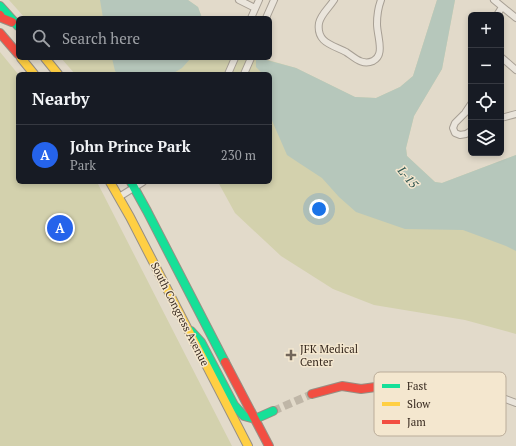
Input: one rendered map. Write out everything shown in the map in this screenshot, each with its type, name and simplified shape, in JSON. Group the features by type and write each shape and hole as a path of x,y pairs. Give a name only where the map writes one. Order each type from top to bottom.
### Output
{"main road":[{"path":"0,6 16,24"},
{"path":"0,16 16,25"},
{"path":"0,33 16,52"},
{"path":"23,60 32,72"},
{"path":"47,60 56,72"},
{"name":"South Congress Avenue","path":"112,184 248,446"},
{"name":"South Congress Avenue","path":"132,185 151,218 268,446"},
{"path":"185,324 201,342 234,405 244,416 255,419 273,411"},
{"path":"312,394 342,386 361,388 374,387"}],"street":[{"path":"239,0 255,8"},
{"path":"252,16 259,0"},
{"path":"267,16 274,0"},
{"path":"334,0 321,19 319,29 320,34 331,46 342,50 364,63 369,63 376,59 379,55 380,49 377,13 381,0"},
{"path":"494,0 516,18"},
{"path":"499,12 502,7"},
{"path":"229,72 234,60"},
{"path":"245,72 250,60"},
{"path":"504,60 516,70"},
{"path":"468,108 455,123 453,128 455,133 460,135 468,133"},
{"path":"504,117 516,114"},
{"path":"119,197 132,185"},
{"path":"506,399 516,403"}],"shaded area":[{"path":"9,0 188,0 198,7 201,16 23,16"},
{"path":"437,0 455,0 442,69 414,116 406,148 407,156 435,182 442,183 516,155 516,334 465,320 374,305 333,289 281,256 235,213 219,184 272,184 272,72 73,72 63,60 268,60 296,68 355,97 376,98 400,87 413,76"},
{"path":"0,52 16,72 16,184 98,184 232,446 0,446"}],"water":[{"path":"100,0 188,0 198,7 201,16 103,16"},
{"name":"L-15","path":"437,0 455,0 442,69 414,116 406,148 407,156 435,182 442,183 516,155 516,251 463,230 405,229 356,212 339,197 322,178 287,155 272,121 272,72 261,72 256,67 256,60 266,60 296,68 355,97 376,98 400,87 413,76"},
{"path":"112,60 189,60 182,68 175,72 115,71"}],"tunnel":[{"path":"273,411 312,394"}],"traffic: fast":[{"path":"0,6 16,24"},
{"path":"132,184 225,362"},
{"path":"191,331 201,342 234,405 244,416 255,419 273,411"}],"traffic: slow":[{"path":"23,60 32,72"},
{"path":"47,60 56,72"},
{"path":"111,184 130,217 248,446"}],"traffic: jam":[{"path":"0,15 2,18 12,22"},
{"path":"0,33 16,52"},
{"path":"225,362 269,446"},
{"path":"312,394 342,386 361,389 374,387"}],"place":[{"name":"John Prince Park","path":"60,228"},
{"name":"JFK Medical Center","path":"291,355"}]}
